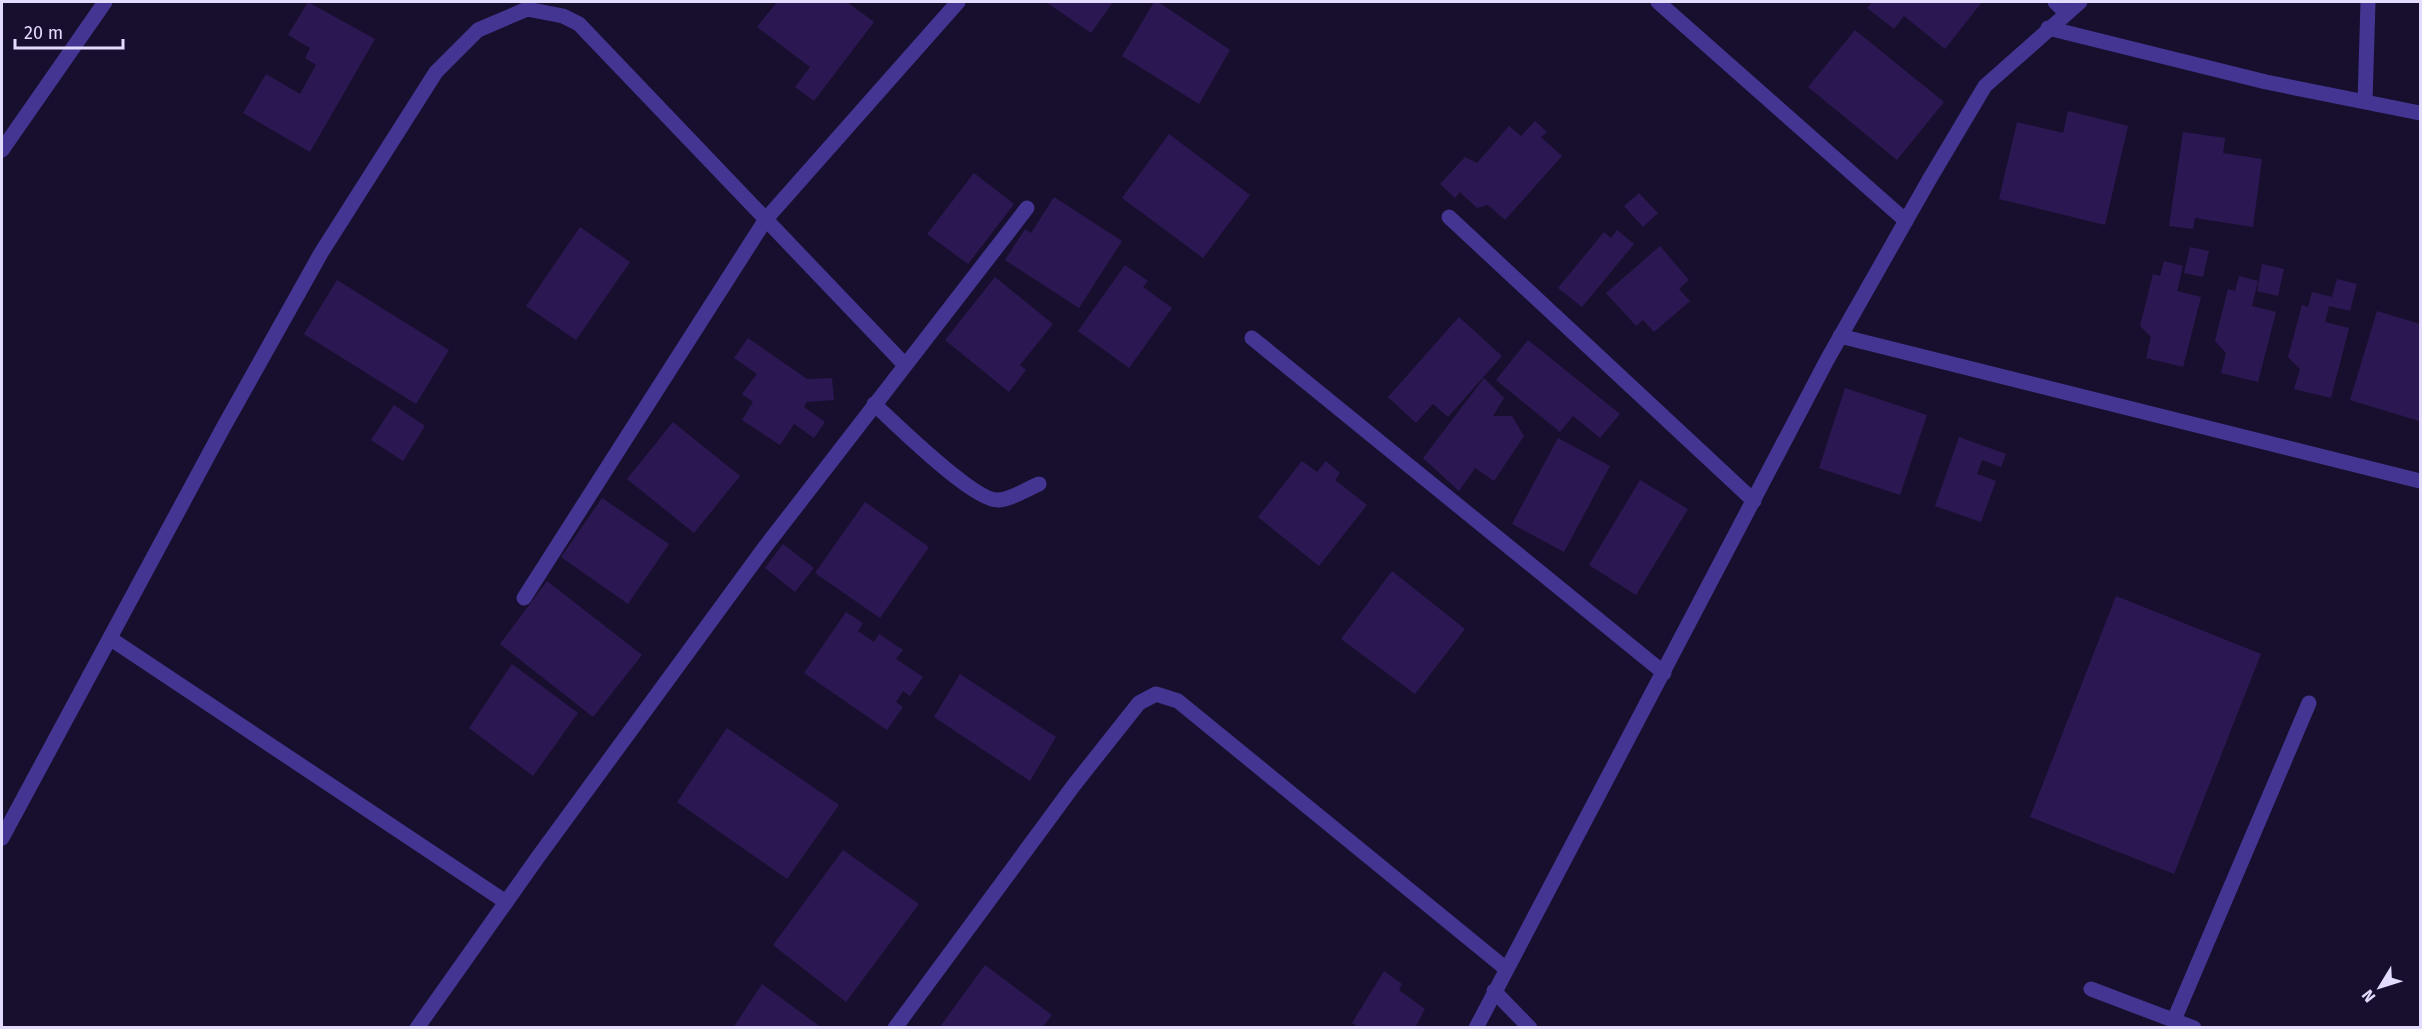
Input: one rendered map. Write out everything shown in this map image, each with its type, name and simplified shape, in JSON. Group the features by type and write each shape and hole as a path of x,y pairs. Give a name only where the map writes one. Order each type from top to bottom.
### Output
{"street":[{"path":"2,150 105,2"},
{"path":"525,598 766,219 958,2"},
{"path":"1658,2 1906,221"},
{"path":"2055,2 2066,13"},
{"path":"1476,1028 1505,968 1664,673 1840,336 1985,86 2080,2"},
{"path":"2365,102 2368,2"},
{"path":"2,838 223,428 321,253 436,72 478,30 527,9 563,16 579,24 905,365"},
{"path":"2048,28 2266,82 2421,113"},
{"path":"417,1028 765,547 1027,208"},
{"path":"1449,217 1754,501"},
{"path":"1840,336 2421,481"},
{"path":"1252,338 1664,673"},
{"path":"874,404 963,483 980,495 998,501 1039,484"},
{"path":"111,639 506,902"},
{"path":"895,1028 1074,785 1139,703 1156,694 1178,701 1505,968"},
{"path":"2174,1020 2309,703"},
{"path":"2091,989 2194,1028"},
{"path":"1494,991 1530,1028"}],"building":[{"path":"308,2 375,39 310,152 243,113 266,74 300,94 316,65 305,58 310,48 288,35"},
{"path":"777,2 847,2 874,22 814,101 795,87 810,67 757,27"},
{"path":"1046,2 1113,2 1091,33"},
{"path":"1154,2 1158,2 1230,50 1199,104 1122,56"},
{"path":"1872,2 1982,2 1945,49 1904,16 1894,29 1867,8"},
{"path":"1855,30 1944,102 1897,160 1808,87"},
{"path":"2068,111 2128,126 2105,225 1999,199 2017,122 2063,133"},
{"path":"1535,121 1547,132 1541,137 1562,156 1505,220 1488,205 1477,208 1460,192 1455,198 1440,184 1465,157 1477,163 1509,126 1521,136"},
{"path":"2183,132 2225,138 2223,153 2262,159 2253,227 2195,218 2193,229 2169,226"},
{"path":"1169,134 1250,195 1203,258 1122,198"},
{"path":"974,173 1014,204 968,264 927,234"},
{"path":"1639,193 1658,213 1643,227 1624,206"},
{"path":"1054,197 1122,241 1079,308 1005,260 1025,229 1031,233"},
{"path":"580,227 630,262 576,340 526,306"},
{"path":"1617,230 1634,244 1582,307 1558,288 1604,232 1611,238"},
{"path":"1660,246 1689,280 1679,289 1690,301 1654,332 1643,320 1636,326 1606,293"},
{"path":"2190,247 2209,251 2203,277 2184,273"},
{"path":"2164,261 2183,266 2177,291 2201,297 2183,367 2146,358 2151,337 2140,326 2153,274 2160,276"},
{"path":"2262,264 2284,269 2278,296 2257,291"},
{"path":"1125,265 1148,281 1143,287 1172,308 1129,368 1078,331"},
{"path":"2239,276 2258,281 2252,306 2276,312 2258,382 2221,373 2226,353 2215,341 2228,289 2235,291"},
{"path":"995,277 1053,324 1020,365 1026,370 1009,392 945,340"},
{"path":"2337,279 2357,284 2350,311 2329,306 2325,322 2349,328 2331,398 2294,389 2300,369 2288,357 2302,305 2308,307 2312,292 2332,297"},
{"path":"337,280 449,350 416,404 304,334"},
{"path":"2377,311 2420,324 2419,421 2350,400"},
{"path":"1459,317 1502,356 1448,417 1433,404 1416,423 1388,397"},
{"path":"748,338 807,379 832,378 834,400 807,402 804,407 825,422 814,438 794,424 780,445 742,420 753,402 742,394 757,374 734,358"},
{"path":"1528,340 1620,414 1600,438 1573,416 1560,432 1496,380"},
{"path":"1484,378 1504,398 1493,416 1512,416 1524,436 1494,481 1475,468 1459,491 1423,458"},
{"path":"1845,388 1927,415 1900,495 1819,468"},
{"path":"394,405 425,426 403,461 371,440"},
{"path":"673,422 740,476 694,533 627,479"},
{"path":"1959,437 2006,454 2001,467 1982,460 1977,474 1996,481 1981,522 1935,506"},
{"path":"1558,438 1610,466 1564,552 1512,524"},
{"path":"1302,461 1317,472 1326,461 1340,473 1335,480 1367,505 1319,566 1258,517"},
{"path":"1640,480 1688,509 1636,595 1589,565"},
{"path":"602,498 669,544 628,604 561,557"},
{"path":"865,502 929,547 880,618 815,573"},
{"path":"783,544 814,568 795,592 765,568"},
{"path":"1392,571 1465,629 1415,694 1341,639"},
{"path":"547,581 642,655 593,717 500,644"},
{"path":"2116,596 2261,654 2174,874 2030,817"},
{"path":"846,612 863,623 858,631 874,642 879,634 903,650 896,659 923,677 910,696 903,691 896,702 903,707 887,730 804,673"},
{"path":"512,664 578,713 533,776 469,728"},
{"path":"960,674 1056,737 1030,781 934,717"},
{"path":"727,728 839,805 787,879 677,802"},
{"path":"843,850 919,904 846,1002 773,945"},
{"path":"985,965 1052,1015 1042,1028 939,1028"},
{"path":"1384,971 1402,984 1399,990 1425,1009 1415,1028 1360,1028 1352,1023"},
{"path":"762,984 822,1028 733,1028"}]}
